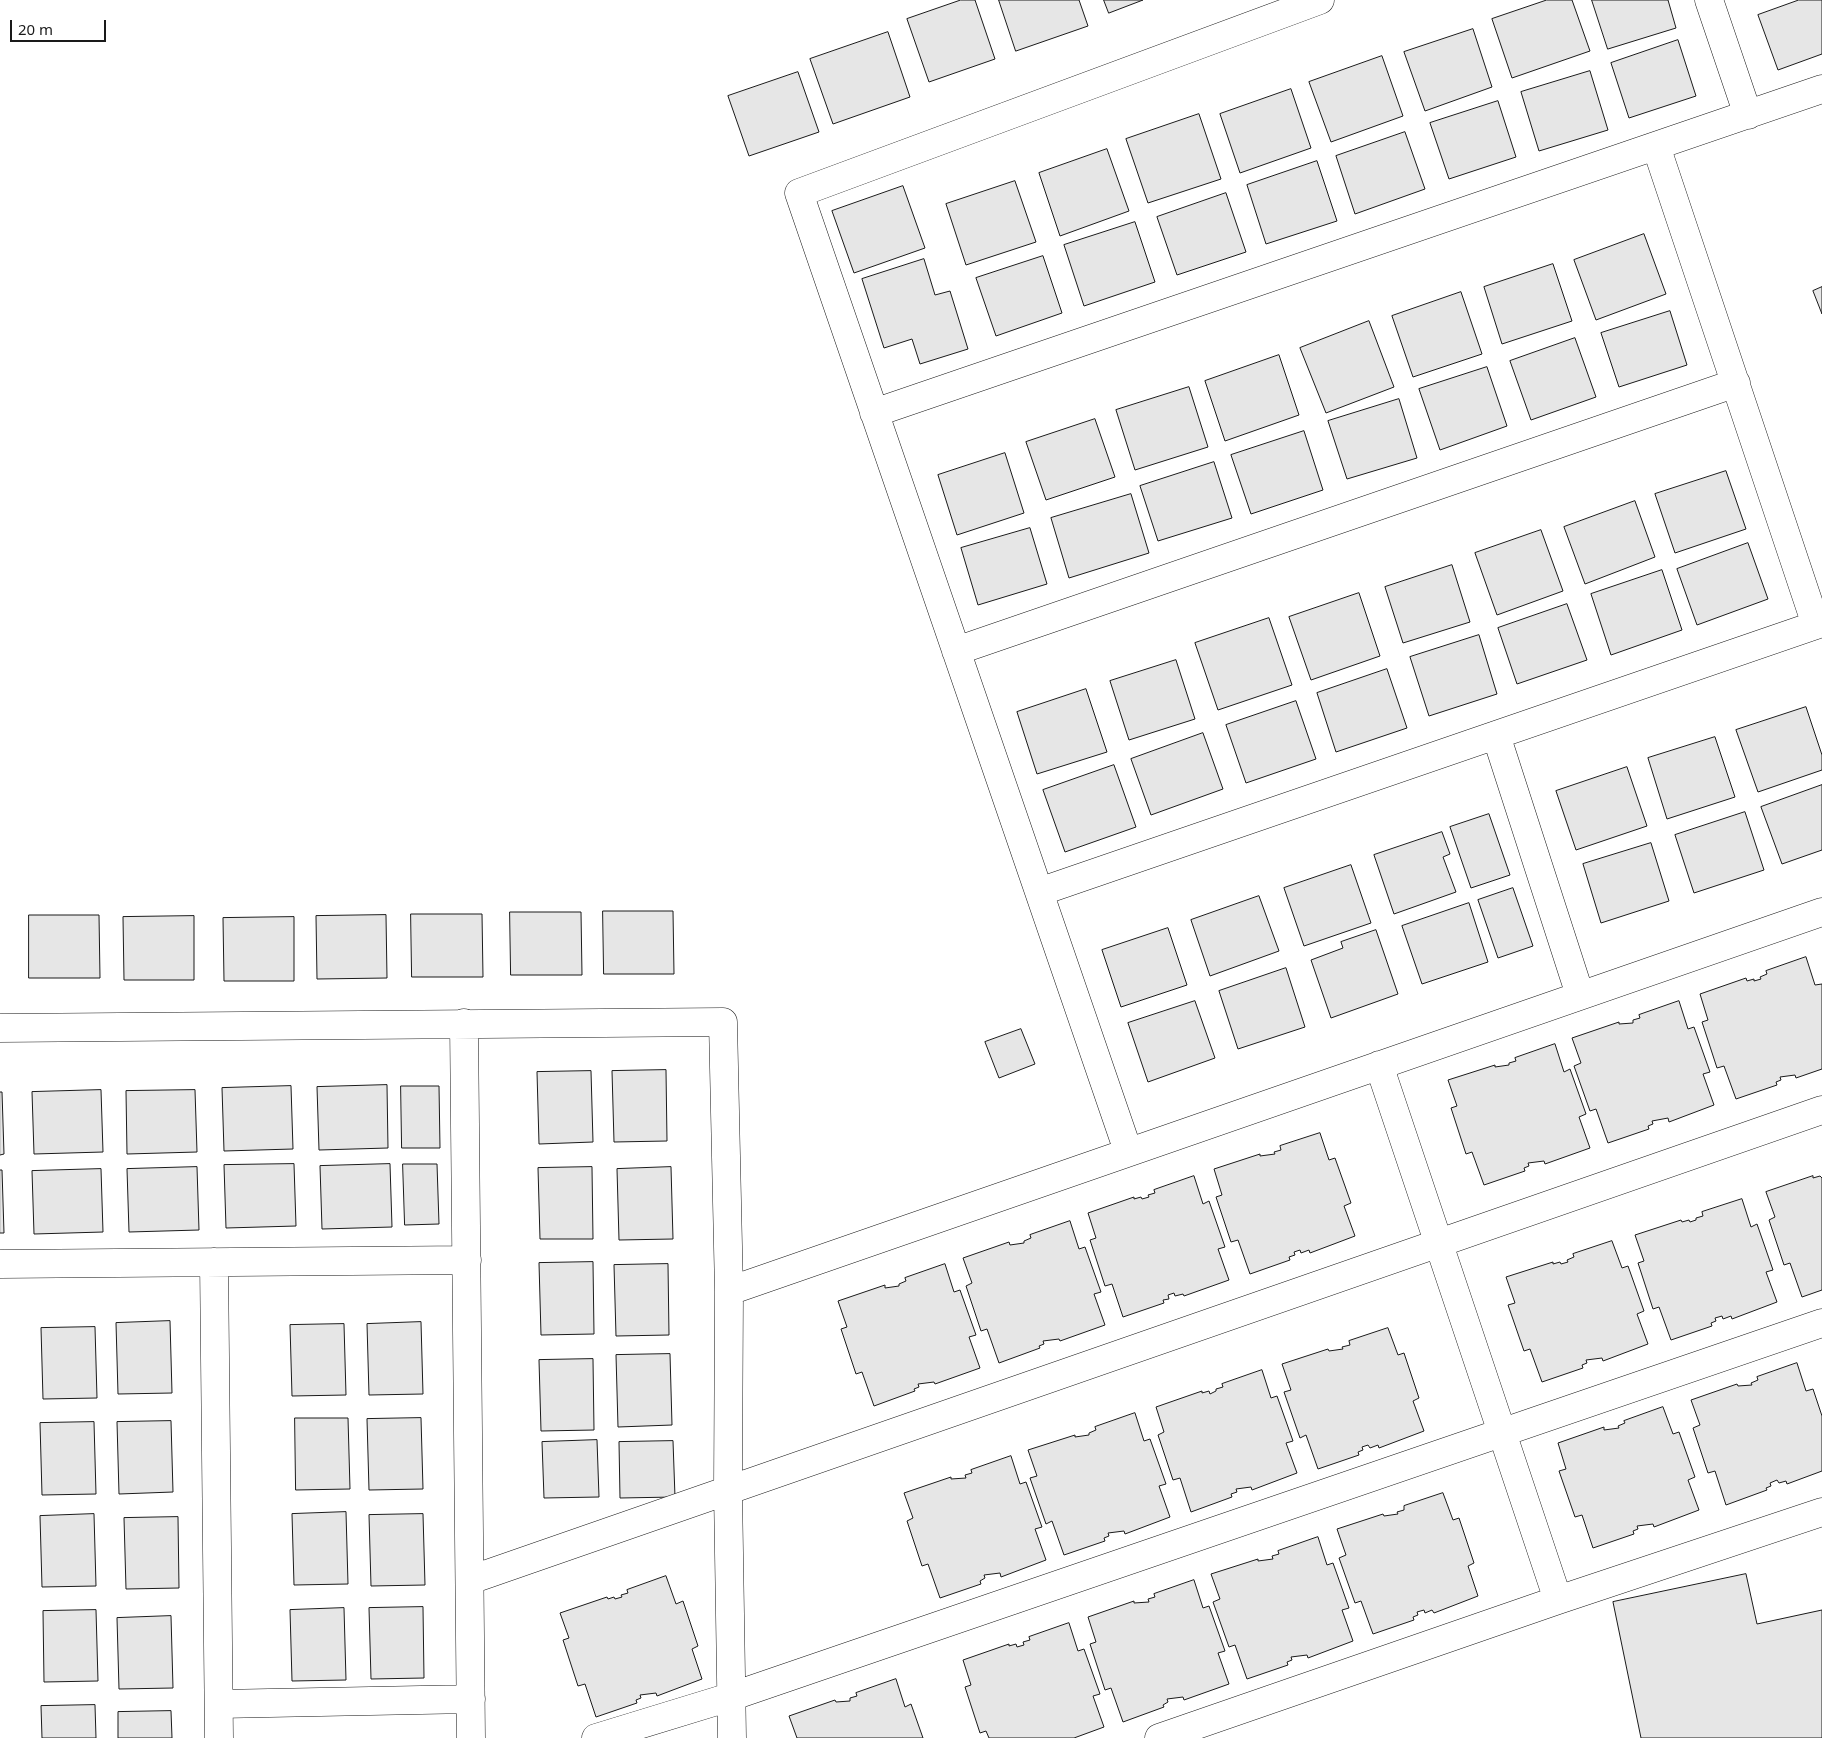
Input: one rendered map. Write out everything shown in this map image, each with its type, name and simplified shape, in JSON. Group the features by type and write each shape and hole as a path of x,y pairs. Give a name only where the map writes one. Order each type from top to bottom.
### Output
{"street":[{"path":"1128,1151 799,192 1320,0"},
{"path":"1709,0 1748,115"},
{"path":"874,412 1822,89"},
{"path":"1039,892 1819,624 1656,146"},
{"path":"956,651 1736,383"},
{"path":"1496,735 1580,995"},
{"path":"729,1291 1128,1151 1822,912"},
{"path":"0,1028 723,1022 729,1291 728,1491 732,1738"},
{"path":"464,1024 471,1738"},
{"path":"1379,1065 1558,1600"},
{"path":"470,1580 1822,1110"},
{"path":"0,1264 466,1260"},
{"path":"214,1262 219,1738"},
{"path":"596,1738 730,1696 1822,1323"},
{"path":"1158,1738 1558,1600 1822,1512"},
{"path":"219,1704 470,1699"}],"building":[{"path":"961,0 975,0 995,59 929,82 907,19"},
{"path":"999,0 1079,0 1088,26 1016,51"},
{"path":"1104,0 1143,0 1109,13"},
{"path":"1547,0 1572,0 1590,51 1512,78 1492,19"},
{"path":"1592,0 1668,0 1676,28 1608,49"},
{"path":"1799,0 1822,0 1822,54 1778,70 1758,15"},
{"path":"1473,29 1492,87 1425,111 1404,52"},
{"path":"888,32 910,97 833,124 810,59"},
{"path":"1678,40 1696,96 1629,118 1611,63"},
{"path":"1382,56 1403,116 1331,142 1309,82"},
{"path":"1590,71 1608,130 1539,151 1521,92"},
{"path":"798,72 819,132 749,156 728,96"},
{"path":"1291,89 1311,148 1240,173 1220,114"},
{"path":"1498,101 1516,157 1449,179 1430,123"},
{"path":"1199,114 1221,179 1148,203 1126,139"},
{"path":"1405,132 1425,189 1355,214 1336,156"},
{"path":"1107,149 1129,211 1060,236 1039,173"},
{"path":"1317,161 1337,221 1266,244 1247,185"},
{"path":"1015,181 1036,242 966,265 946,204"},
{"path":"903,186 925,248 854,273 832,211"},
{"path":"1226,193 1246,252 1177,275 1157,217"},
{"path":"1135,222 1155,282 1084,306 1064,245"},
{"path":"1644,234 1666,294 1596,320 1574,260"},
{"path":"1043,256 1062,313 996,336 976,278"},
{"path":"924,259 935,295 950,291 968,349 920,364 912,339 884,348 862,279"},
{"path":"1553,264 1572,321 1502,344 1484,287"},
{"path":"1822,287 1822,314 1813,291"},
{"path":"1461,292 1482,354 1413,377 1392,316"},
{"path":"1670,311 1687,365 1619,387 1601,333"},
{"path":"1369,321 1394,387 1326,413 1300,348"},
{"path":"1575,338 1596,397 1531,420 1510,361"},
{"path":"1279,355 1299,415 1225,441 1205,381"},
{"path":"1487,367 1507,426 1440,450 1419,389"},
{"path":"1189,387 1208,447 1135,470 1116,410"},
{"path":"1399,399 1417,458 1347,479 1328,421"},
{"path":"1095,419 1115,477 1046,500 1026,442"},
{"path":"1304,431 1323,490 1251,514 1231,455"},
{"path":"1005,453 1024,513 957,535 938,475"},
{"path":"1214,462 1232,518 1158,541 1140,486"},
{"path":"1726,471 1746,529 1675,553 1655,494"},
{"path":"1131,494 1149,553 1069,578 1051,518"},
{"path":"1635,501 1655,557 1585,584 1564,527"},
{"path":"1030,528 1047,584 978,605 961,548"},
{"path":"1541,530 1563,591 1497,615 1475,553"},
{"path":"1748,543 1768,599 1697,625 1677,569"},
{"path":"1452,565 1470,622 1403,643 1385,587"},
{"path":"1662,570 1682,630 1611,655 1591,594"},
{"path":"1359,593 1380,656 1311,680 1289,617"},
{"path":"1567,604 1587,660 1517,684 1498,628"},
{"path":"1269,618 1292,685 1218,710 1195,643"},
{"path":"1479,635 1497,694 1429,716 1410,657"},
{"path":"1176,660 1195,719 1129,740 1110,681"},
{"path":"1387,669 1407,728 1336,752 1317,693"},
{"path":"1086,689 1107,752 1037,774 1017,712"},
{"path":"1296,701 1316,759 1246,783 1226,725"},
{"path":"1806,707 1822,755 1822,770 1758,792 1736,730"},
{"path":"1203,733 1223,789 1151,815 1131,759"},
{"path":"1715,737 1735,797 1667,819 1648,758"},
{"path":"1114,765 1136,827 1065,852 1043,790"},
{"path":"1627,767 1647,826 1576,850 1556,791"},
{"path":"1822,785 1822,850 1782,864 1761,807"},
{"path":"1745,812 1764,870 1694,893 1675,835"},
{"path":"1489,814 1510,875 1471,888 1450,827"},
{"path":"1442,832 1450,854 1443,857 1456,892 1394,914 1374,855"},
{"path":"1651,843 1669,901 1601,923 1583,864"},
{"path":"1351,865 1371,923 1304,946 1284,888"},
{"path":"1513,888 1533,946 1498,958 1478,900"},
{"path":"1259,896 1279,951 1210,976 1191,920"},
{"path":"1469,903 1488,962 1422,984 1402,926"},
{"path":"603,911 673,911 674,974 604,974"},
{"path":"510,912 581,912 582,975 511,975"},
{"path":"411,914 482,914 483,977 412,977"},
{"path":"29,915 99,915 100,978 29,978"},
{"path":"386,915 387,978 317,979 316,916"},
{"path":"194,916 194,980 124,980 123,917"},
{"path":"294,917 294,981 224,981 223,918"},
{"path":"1168,928 1187,985 1121,1007 1102,950"},
{"path":"1376,930 1398,994 1331,1018 1311,960 1343,948 1341,942"},
{"path":"1806,957 1815,985 1822,984 1822,1069 1796,1078 1795,1075 1780,1077 1781,1080 1776,1082 1777,1085 1736,1099 1724,1066 1717,1068 1702,1022 1708,1020 1700,994 1746,978 1747,981 1761,979 1760,977 1767,974 1766,971"},
{"path":"1286,968 1305,1027 1238,1049 1219,991"},
{"path":"1195,1001 1215,1058 1148,1082 1128,1023"},
{"path":"1679,1001 1688,1029 1694,1027 1710,1072 1703,1074 1714,1105 1669,1122 1668,1118 1652,1121 1653,1124 1648,1126 1649,1129 1608,1143 1596,1109 1590,1111 1574,1066 1581,1063 1572,1038 1619,1022 1619,1024 1633,1023 1633,1020 1640,1018 1639,1015"},
{"path":"1021,1029 1035,1064 999,1078 985,1042"},
{"path":"1555,1044 1564,1072 1570,1069 1586,1114 1579,1117 1590,1148 1545,1164 1544,1161 1528,1163 1529,1166 1524,1168 1525,1171 1484,1185 1472,1152 1466,1154 1451,1108 1457,1106 1448,1080 1495,1065 1495,1067 1509,1065 1509,1063 1516,1061 1515,1058"},
{"path":"666,1070 667,1141 614,1142 612,1071"},
{"path":"591,1071 593,1142 539,1144 537,1072"},
{"path":"387,1085 388,1148 319,1150 317,1087"},
{"path":"291,1086 293,1149 224,1151 222,1088"},
{"path":"401,1086 439,1086 440,1148 402,1148"},
{"path":"101,1090 103,1152 34,1154 32,1092"},
{"path":"195,1090 197,1152 127,1154 126,1091"},
{"path":"0,1092 2,1092 4,1154 0,1155"},
{"path":"1320,1133 1329,1160 1335,1158 1351,1203 1344,1206 1355,1236 1310,1253 1309,1250 1301,1253 1300,1250 1294,1252 1295,1255 1289,1257 1290,1260 1250,1274 1238,1240 1231,1242 1216,1197 1222,1195 1214,1169 1260,1154 1260,1156 1275,1154 1274,1152 1281,1150 1280,1146"},
{"path":"294,1164 296,1226 226,1228 224,1165"},
{"path":"390,1164 392,1227 322,1229 320,1166"},
{"path":"403,1164 437,1164 439,1224 405,1225"},
{"path":"197,1167 199,1230 129,1232 127,1169"},
{"path":"592,1167 593,1239 540,1239 538,1168"},
{"path":"671,1167 673,1239 619,1240 617,1169"},
{"path":"101,1169 103,1232 34,1234 32,1171"},
{"path":"0,1170 2,1170 4,1233 0,1233"},
{"path":"1194,1176 1203,1204 1209,1201 1225,1247 1218,1249 1229,1280 1184,1296 1183,1294 1175,1296 1174,1293 1168,1295 1169,1299 1163,1300 1164,1303 1123,1317 1112,1284 1105,1286 1090,1240 1096,1238 1088,1213 1134,1197 1134,1199 1141,1197 1142,1199 1149,1197 1148,1195 1155,1193 1154,1190"},
{"path":"1813,1176 1813,1178 1820,1176 1822,1178 1822,1290 1802,1297 1790,1263 1784,1265 1769,1220 1775,1217 1766,1192"},
{"path":"1742,1199 1751,1227 1757,1224 1773,1270 1766,1272 1777,1302 1732,1319 1731,1316 1723,1319 1722,1316 1715,1318 1716,1321 1711,1323 1712,1326 1671,1340 1659,1307 1653,1309 1638,1263 1644,1261 1635,1235 1681,1220 1682,1222 1689,1220 1690,1222 1696,1220 1696,1218 1703,1216 1702,1212"},
{"path":"1070,1221 1079,1249 1085,1247 1101,1292 1094,1294 1105,1325 1060,1341 1059,1339 1043,1341 1044,1344 1039,1346 1040,1348 999,1363 987,1329 981,1331 966,1286 972,1283 963,1258 1009,1242 1010,1245 1024,1243 1024,1241 1031,1238 1030,1235"},
{"path":"1612,1241 1622,1268 1628,1266 1644,1311 1637,1314 1648,1344 1603,1361 1602,1358 1586,1360 1587,1363 1582,1365 1583,1368 1542,1382 1530,1349 1524,1351 1508,1305 1515,1303 1506,1277 1553,1262 1553,1264 1560,1262 1561,1264 1568,1262 1567,1260 1574,1257 1573,1254"},
{"path":"593,1262 594,1334 541,1335 539,1263"},
{"path":"668,1264 669,1335 616,1336 614,1265"},
{"path":"945,1264 954,1292 960,1290 976,1335 969,1337 980,1368 935,1384 934,1382 918,1384 919,1387 914,1389 915,1391 874,1406 862,1372 856,1374 841,1329 847,1327 838,1301 885,1285 885,1288 899,1286 899,1284 906,1281 905,1278"},
{"path":"170,1321 172,1393 118,1394 116,1323"},
{"path":"421,1322 423,1394 369,1395 367,1324"},
{"path":"344,1324 346,1395 292,1396 290,1325"},
{"path":"95,1327 97,1398 43,1399 41,1328"},
{"path":"1388,1328 1398,1355 1404,1353 1419,1398 1413,1401 1424,1431 1379,1448 1378,1445 1370,1448 1368,1445 1362,1447 1363,1450 1358,1452 1359,1455 1318,1469 1306,1435 1300,1438 1284,1392 1291,1390 1282,1364 1328,1349 1329,1351 1343,1349 1342,1347 1350,1345 1349,1341"},
{"path":"670,1354 672,1425 618,1427 616,1355"},
{"path":"593,1359 594,1430 541,1431 539,1360"},
{"path":"1797,1363 1806,1391 1813,1389 1822,1416 1822,1471 1787,1484 1786,1481 1779,1483 1777,1480 1770,1483 1771,1486 1766,1488 1767,1490 1726,1505 1715,1471 1708,1473 1693,1428 1700,1425 1691,1400 1737,1384 1738,1386 1752,1385 1751,1383 1758,1380 1757,1377"},
{"path":"1262,1370 1271,1398 1277,1396 1293,1441 1286,1443 1297,1473 1252,1490 1251,1487 1236,1489 1237,1492 1231,1494 1232,1497 1191,1512 1180,1478 1173,1480 1158,1435 1164,1432 1156,1407 1202,1391 1202,1393 1209,1391 1210,1394 1216,1391 1216,1389 1223,1387 1222,1384"},
{"path":"1663,1407 1673,1434 1679,1432 1695,1477 1688,1480 1699,1510 1654,1527 1653,1524 1637,1526 1638,1529 1633,1531 1634,1534 1593,1548 1582,1515 1575,1517 1559,1471 1566,1469 1558,1443 1604,1427 1604,1430 1619,1428 1618,1426 1625,1423 1624,1421"},
{"path":"1135,1413 1144,1441 1150,1439 1166,1484 1159,1486 1170,1517 1125,1534 1124,1531 1108,1533 1109,1536 1104,1538 1105,1541 1064,1555 1052,1521 1046,1524 1030,1478 1037,1476 1028,1450 1075,1435 1075,1437 1089,1435 1089,1433 1096,1430 1095,1427"},
{"path":"295,1418 348,1418 350,1489 296,1490"},
{"path":"421,1418 423,1489 369,1490 367,1419"},
{"path":"171,1421 173,1492 119,1494 117,1422"},
{"path":"94,1422 96,1494 42,1495 40,1423"},
{"path":"597,1440 599,1497 544,1498 542,1442"},
{"path":"673,1441 675,1497 620,1498 619,1442"},
{"path":"1011,1456 1020,1484 1026,1482 1042,1527 1035,1529 1046,1560 1001,1577 1000,1573 984,1575 985,1578 980,1581 981,1584 940,1598 928,1564 922,1566 907,1521 913,1518 904,1493 951,1477 951,1479 966,1478 965,1475 972,1473 971,1470"},
{"path":"1443,1493 1453,1520 1459,1518 1474,1563 1468,1566 1478,1596 1434,1613 1432,1610 1425,1613 1424,1610 1417,1612 1418,1615 1413,1617 1414,1620 1373,1634 1361,1601 1355,1603 1339,1558 1346,1555 1337,1529 1383,1514 1384,1516 1398,1514 1397,1512 1404,1510 1404,1506"},
{"path":"346,1512 348,1584 294,1585 292,1514"},
{"path":"94,1514 96,1586 42,1587 40,1516"},
{"path":"423,1514 425,1585 371,1586 369,1515"},
{"path":"178,1517 179,1588 126,1589 124,1518"},
{"path":"1318,1537 1327,1565 1333,1563 1349,1608 1342,1610 1353,1641 1308,1658 1307,1655 1291,1657 1292,1660 1287,1662 1288,1665 1247,1679 1235,1645 1229,1647 1213,1602 1220,1599 1211,1574 1258,1559 1258,1561 1273,1559 1272,1556 1279,1554 1278,1551"},
{"path":"1746,1574 1757,1624 1822,1610 1822,1738 1641,1738 1613,1602"},
{"path":"666,1576 676,1604 683,1601 698,1646 692,1649 702,1679 657,1696 656,1693 640,1695 641,1698 636,1700 637,1703 596,1717 585,1684 578,1686 563,1640 569,1638 560,1613 607,1597 608,1599 614,1597 615,1599 622,1597 621,1595 628,1593 627,1590"},
{"path":"1194,1580 1203,1608 1209,1606 1225,1651 1218,1653 1229,1684 1184,1700 1183,1697 1167,1699 1168,1702 1163,1705 1164,1707 1123,1722 1111,1688 1105,1690 1090,1644 1096,1642 1088,1617 1134,1601 1134,1603 1149,1602 1148,1599 1155,1597 1154,1594"},
{"path":"423,1607 424,1678 371,1679 369,1608"},
{"path":"344,1608 346,1680 292,1681 290,1610"},
{"path":"96,1610 98,1681 44,1682 43,1611"},
{"path":"171,1616 173,1688 119,1689 117,1618"},
{"path":"1069,1623 1078,1651 1084,1649 1100,1694 1093,1696 1104,1727 1074,1738 989,1738 986,1731 980,1733 965,1687 971,1685 963,1660 1009,1644 1009,1646 1016,1644 1017,1647 1024,1645 1023,1642 1030,1640 1029,1637"},
{"path":"896,1679 905,1707 911,1704 923,1738 797,1738 789,1716 835,1700 836,1702 850,1701 850,1698 857,1696 856,1693"},
{"path":"95,1705 96,1738 42,1738 41,1706"},
{"path":"171,1711 172,1738 118,1738 118,1712"}]}
